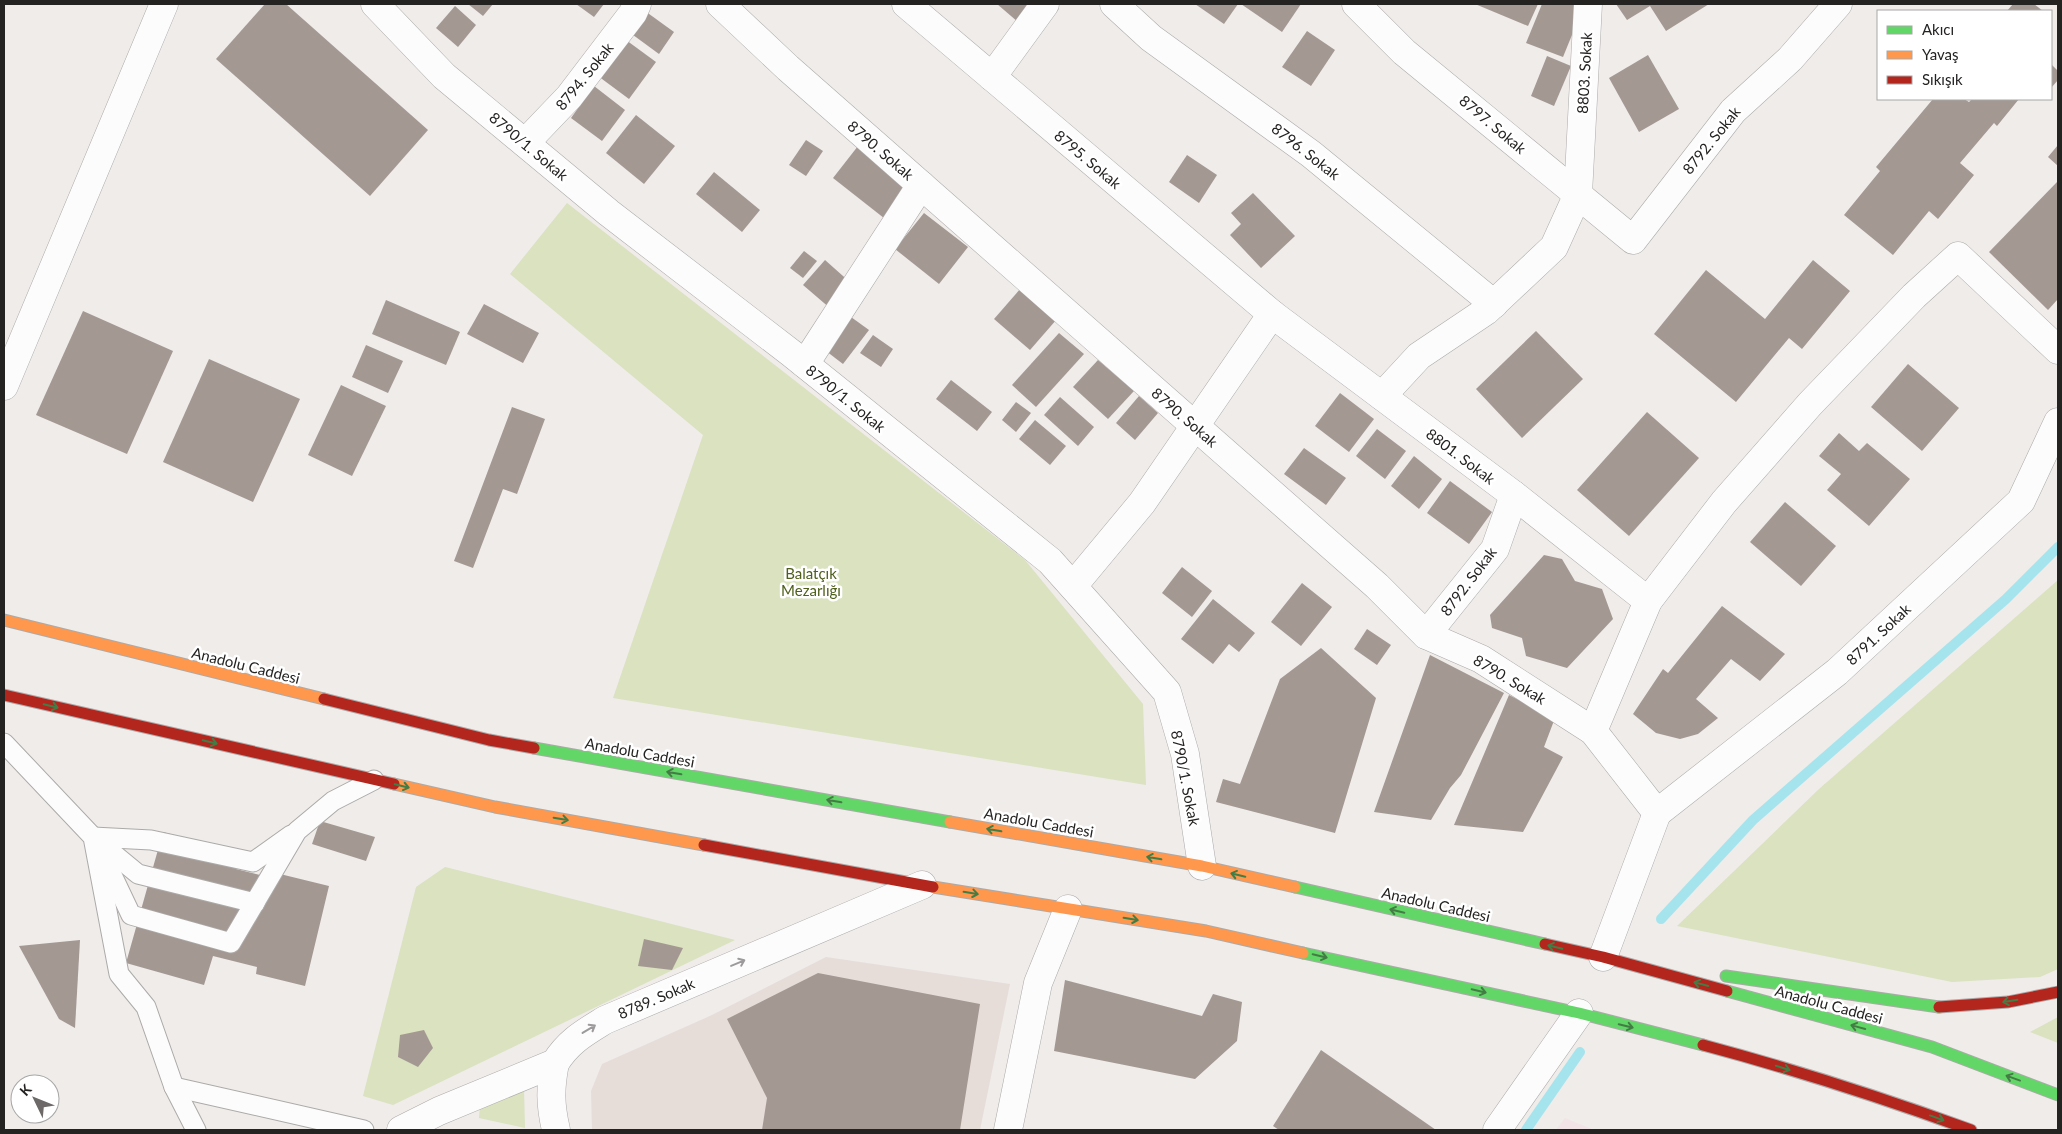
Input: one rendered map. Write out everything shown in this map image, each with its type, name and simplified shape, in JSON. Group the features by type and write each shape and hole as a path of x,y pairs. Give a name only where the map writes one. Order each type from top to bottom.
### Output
{"highway":[{"name":"Anadolu Caddesi","path":"4,620 490,740 1202,866 1602,957 1932,1047 2058,1095"},
{"path":"4,695 495,807 922,885 1206,931 1579,1014 1751,1058 1913,1109 1972,1130"},
{"path":"1602,957 1944,1008 2008,1002 2058,992"}],"street":[{"path":"4,386 164,4"},
{"name":"8790/1. Sokak","path":"375,4 444,76 609,213 805,364 1050,561 1167,692 1185,754 1202,866"},
{"name":"8794. Sokak","path":"525,143 569,96 633,13 637,4"},
{"name":"8790. Sokak","path":"720,4 788,68 1377,586 1426,635 1481,659 1592,731 1657,813"},
{"name":"8795. Sokak","path":"906,4 1272,314"},
{"path":"992,78 1045,4"},
{"name":"8796. Sokak","path":"1114,4 1151,38 1311,154 1494,304"},
{"name":"8797. Sokak","path":"1356,4 1404,52 1633,240"},
{"name":"8803. Sokak","path":"1578,194 1588,4"},
{"name":"8792. Sokak","path":"1633,240 1733,111 1790,59 1838,4"},
{"path":"805,364 921,185"},
{"path":"1382,396 1419,356 1486,311 1554,247 1578,194"},
{"path":"1592,731 1648,601 1724,502 1810,404 1914,296 1958,256 2058,350"},
{"path":"1073,586 1142,503 1272,314"},
{"name":"8801. Sokak","path":"1272,314 1514,496 1648,601"},
{"name":"8791. Sokak","path":"1657,813 1837,672 2021,502 2058,422"},
{"name":"8792. Sokak","path":"1426,635 1495,549 1514,496"},
{"path":"1602,957 1657,813"},
{"name":"8789. Sokak","path":"555,1063 565,1047 583,1033 605,1020 922,885"},
{"path":"1008,1130 1038,984 1068,909"},
{"path":"1497,1130 1579,1014"},
{"path":"402,1130 439,1111 555,1063"},
{"path":"555,1063 550,1086 552,1113 556,1130"}],"lane":[{"path":"4,743 93,837 138,874 255,903"},
{"path":"93,837 151,840 253,862 297,831 333,801 374,780"},
{"path":"93,837 131,915 231,943 297,831"},
{"path":"93,837 119,974 146,1006 174,1087 196,1130"},
{"path":"174,1087 364,1130"}],"shaded area":[{"path":"826,957 1010,984 980,1130 592,1130 591,1091 602,1064 712,1015"},
{"path":"1565,1118 1594,1130 1556,1130"}],"green space":[{"name":"Balatçık Mezarlığı","path":"567,203 1025,560 1143,704 1146,785 613,698 703,435 510,274"},
{"path":"2058,580 2058,969 2040,977 1952,982 1677,926 1819,789"},
{"path":"445,867 735,940 393,1105 363,1096 416,887"},
{"path":"2058,1017 2058,1043 2030,1032"},
{"path":"524,1089 525,1128 479,1118 480,1106"}],"building":[{"path":"265,4 286,4 428,130 370,196 216,59"},
{"path":"468,4 493,4 483,16"},
{"path":"576,4 604,4 594,17"},
{"path":"997,4 1033,4 1018,22"},
{"path":"1195,4 1238,4 1224,24"},
{"path":"1241,4 1301,4 1282,32"},
{"path":"1475,4 1538,4 1528,26"},
{"path":"1542,4 1571,4 1583,8 1563,57 1526,43"},
{"path":"1616,4 1709,4 1666,31 1650,6 1627,20"},
{"path":"2013,4 2034,4 2042,10 2008,10"},
{"path":"455,6 476,25 458,47 436,28"},
{"path":"645,11 674,32 659,54 629,32"},
{"path":"1307,31 1335,50 1311,86 1282,67"},
{"path":"626,40 656,62 629,99 598,76"},
{"path":"1648,55 1679,109 1639,132 1609,78"},
{"path":"1547,56 1571,66 1554,106 1531,96"},
{"path":"2052,65 2058,71 2058,80 2052,87"},
{"path":"594,86 625,110 602,141 571,118"},
{"path":"1932,100 1966,100 1969,102 1971,100 2018,100 1997,126 1994,123 1960,163 1974,175 1938,219 1929,211 1893,255 1844,215 1880,171 1876,167"},
{"path":"636,115 675,146 644,184 606,153"},
{"path":"806,140 823,151 806,176 789,165"},
{"path":"2058,145 2058,166 2048,157"},
{"path":"858,146 914,190 889,222 833,178"},
{"path":"1187,155 1217,175 1199,203 1169,182"},
{"path":"714,172 760,210 742,232 696,194"},
{"path":"2058,181 2058,299 2048,310 1989,252"},
{"path":"1253,193 1295,236 1261,268 1230,235 1241,224 1231,213"},
{"path":"924,213 968,247 939,284 895,249"},
{"path":"804,251 817,261 803,278 790,268"},
{"path":"825,260 852,284 831,309 803,285"},
{"path":"1813,260 1850,291 1802,349 1789,338 1736,402 1654,334 1706,270 1765,319"},
{"path":"1021,288 1057,319 1030,350 994,319"},
{"path":"386,300 460,332 446,365 372,334"},
{"path":"484,304 539,333 523,363 467,334"},
{"path":"83,311 173,351 127,454 36,415"},
{"path":"851,317 869,330 843,364 826,351"},
{"path":"1536,331 1583,379 1522,438 1476,389"},
{"path":"1059,333 1084,354 1036,407 1012,385"},
{"path":"873,335 893,349 881,367 860,353"},
{"path":"366,345 403,361 388,393 352,377"},
{"path":"209,359 300,399 253,502 163,462"},
{"path":"1098,360 1134,391 1108,419 1073,387"},
{"path":"1908,364 1959,408 1922,451 1871,407"},
{"path":"951,380 992,412 977,431 936,399"},
{"path":"341,385 386,406 352,476 308,455"},
{"path":"1340,393 1374,419 1349,452 1315,426"},
{"path":"1139,396 1158,413 1135,440 1116,423"},
{"path":"1060,397 1094,427 1078,446 1044,415"},
{"path":"1016,402 1031,413 1016,432 1002,420"},
{"path":"512,407 545,419 517,494 503,489 473,568 454,561"},
{"path":"1647,412 1699,458 1629,536 1577,490"},
{"path":"1035,420 1066,446 1050,465 1019,439"},
{"path":"1377,429 1406,451 1385,479 1356,456"},
{"path":"1839,433 1859,451 1867,443 1910,479 1869,526 1827,490 1841,474 1819,456"},
{"path":"1304,448 1346,478 1326,505 1284,474"},
{"path":"1414,456 1442,479 1419,509 1391,486"},
{"path":"1450,481 1492,512 1469,544 1427,513"},
{"path":"1785,502 1836,546 1801,586 1750,542"},
{"path":"1544,555 1562,559 1575,581 1602,589 1613,619 1567,668 1526,656 1522,638 1492,628 1490,615"},
{"path":"1182,567 1212,591 1192,617 1162,593"},
{"path":"1302,583 1332,607 1301,646 1271,622"},
{"path":"1213,599 1255,633 1239,652 1229,644 1213,664 1181,639"},
{"path":"1722,606 1785,654 1760,681 1731,659 1696,699 1718,718 1698,734 1680,739 1656,733 1633,714 1663,669 1668,673"},
{"path":"1367,629 1391,645 1377,665 1354,649"},
{"path":"1321,648 1376,698 1335,833 1216,802 1223,779 1240,784 1280,679"},
{"path":"1430,655 1504,693 1461,775 1450,788 1431,820 1374,812"},
{"path":"1509,695 1555,718 1544,747 1563,757 1523,832 1454,825"},
{"path":"320,821 375,837 366,861 312,844"},
{"path":"163,832 241,853 236,869 280,880 280,874 329,886 305,986 256,974 257,967 213,956 204,985 126,963"},
{"path":"644,939 683,948 672,970 638,966"},
{"path":"80,940 75,1028 59,1019 19,946"},
{"path":"818,973 980,1004 960,1130 762,1130 767,1098 727,1019"},
{"path":"1065,980 1202,1016 1213,994 1242,1002 1237,1041 1195,1079 1054,1051"},
{"path":"424,1030 433,1048 418,1067 398,1057 400,1035"},
{"path":"1321,1050 1436,1130 1279,1130 1273,1126"}],"waterway":[{"path":"1661,919 1753,820 2006,599 2058,547"},
{"path":"1526,1130 1580,1052"}],"traffic: fast":[{"path":"534,748 950,822"},
{"path":"1295,887 1545,944"},
{"path":"1303,953 1579,1013 1703,1045"},
{"path":"1726,976 1939,1007"},
{"path":"1727,991 1932,1047 2058,1095"}],"traffic: slow":[{"path":"4,620 324,699"},
{"path":"394,784 495,807 704,845"},
{"path":"950,822 1202,866 1295,887"},
{"path":"933,887 1206,931 1303,953"}],"traffic: jam":[{"path":"4,695 394,784"},
{"path":"324,699 489,740 534,748"},
{"path":"704,845 933,887"},
{"path":"1545,944 1603,957 1727,991"},
{"path":"1939,1007 2008,1002 2058,992"},
{"path":"1703,1045 1838,1084 1971,1130"}]}
